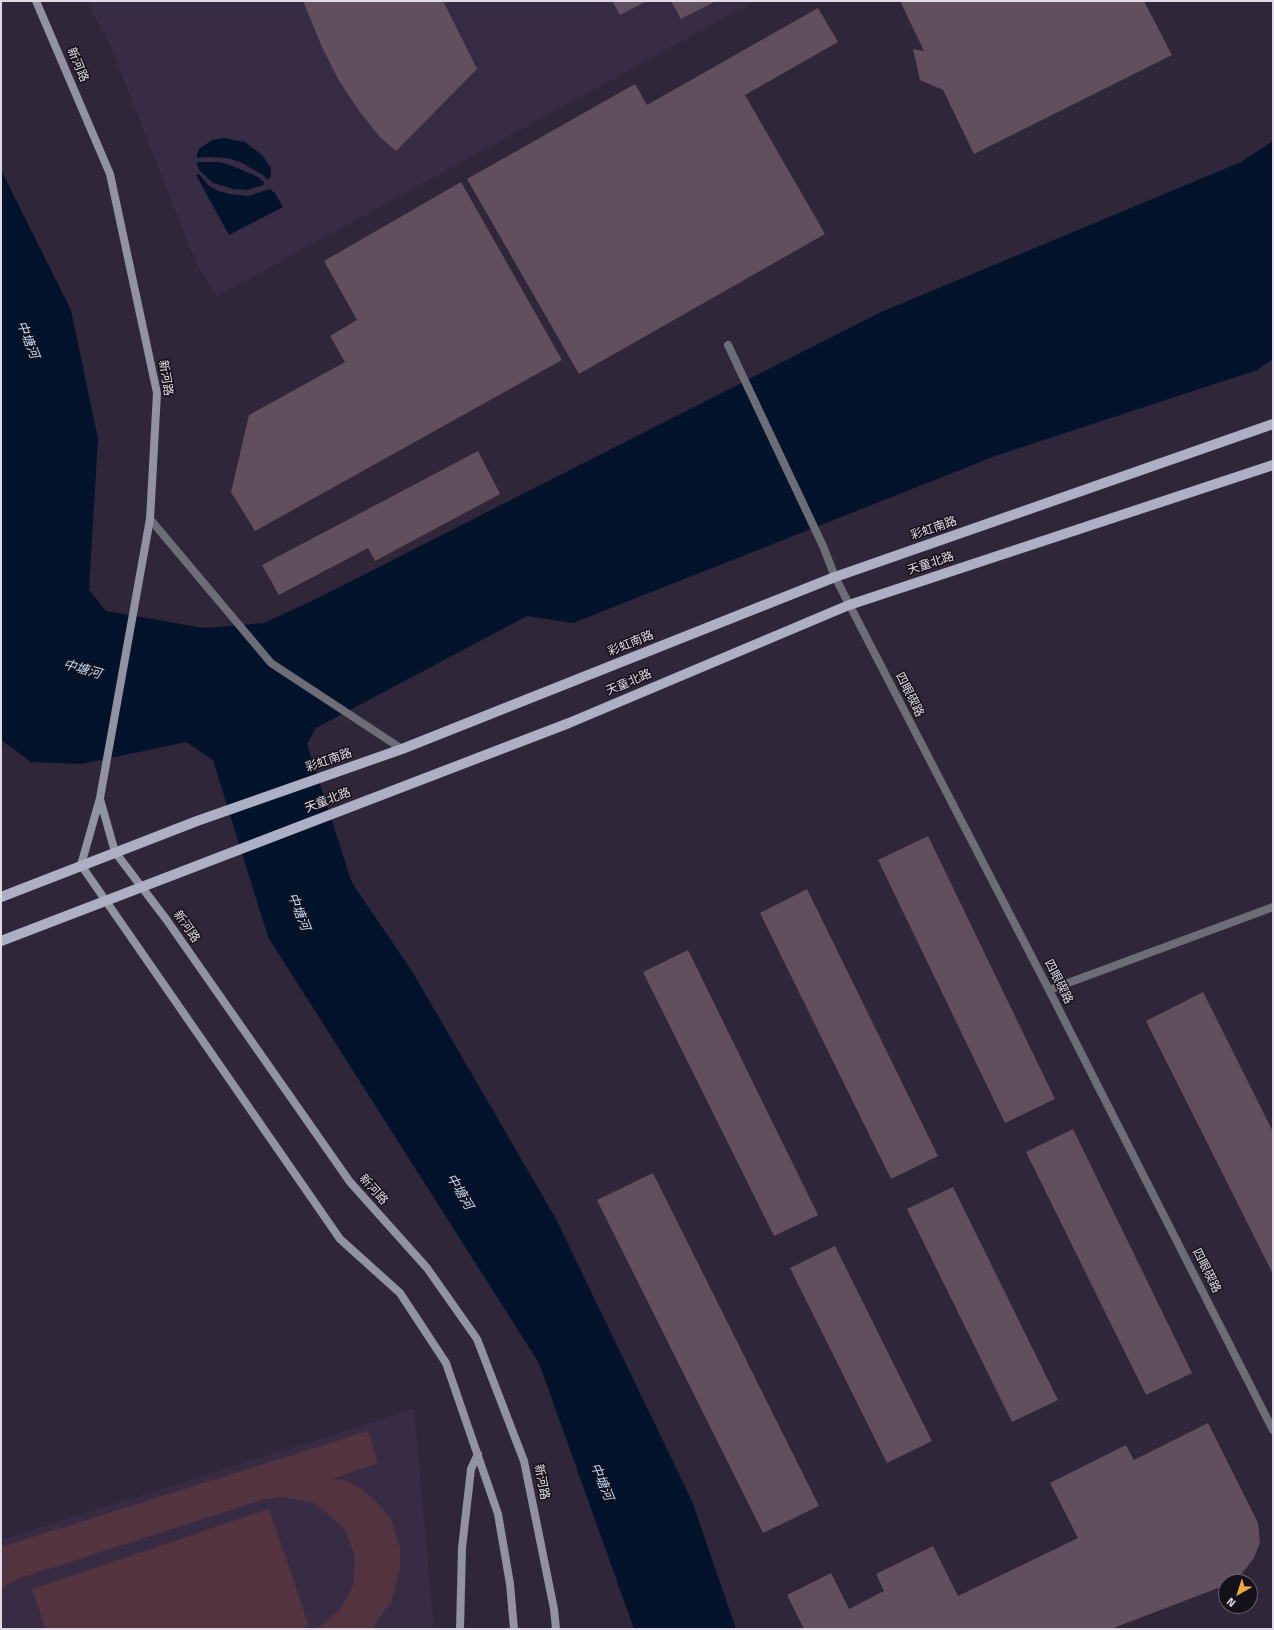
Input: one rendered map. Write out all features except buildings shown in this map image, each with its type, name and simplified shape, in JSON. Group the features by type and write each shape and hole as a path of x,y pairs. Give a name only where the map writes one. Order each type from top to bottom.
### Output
{"main road":[{"name":"新河路","path":"36,1 110,174 157,393 150,519 100,798 81,865"},
{"name":"彩虹南路","path":"1,897 198,821 402,749 835,577 1273,424"},
{"name":"天童北路","path":"1,941 569,723 849,605 1273,465"},
{"name":"新河路","path":"100,798 115,852 250,1038 350,1182 427,1268 477,1339 524,1461 554,1610 556,1629"},
{"path":"81,865 340,1239 400,1293 446,1363 498,1514 510,1584 514,1629"},
{"path":"460,1629 462,1548 471,1469 478,1454"}],"street":[{"name":"四眼碶路","path":"728,346 823,546 835,577 849,605 1049,990 1273,1430"},
{"path":"150,519 271,664 402,749"},
{"path":"1049,990 1273,907"}],"shaded area":[{"path":"87,1 755,1 217,296 197,265 108,40"},
{"path":"414,1409 434,1629 1,1629 1,1540"},
{"path":"368,1431 378,1463 332,1479 345,1480 362,1489 380,1506 392,1521 400,1548 400,1568 392,1600 372,1629 313,1629 321,1626 340,1609 353,1586 355,1557 345,1530 333,1518 314,1503 285,1497 265,1499 20,1578 1,1589 1,1547"},
{"path":"269,1509 309,1626 299,1629 46,1629 32,1589"}],"water":[{"path":"224,138 245,142 262,155 271,168 271,176 268,180 263,175 240,162 227,158 197,158 199,149 212,140"},
{"name":"中塘河","path":"1273,141 1273,359 1257,370 998,455 573,623 527,616 316,728 307,744 352,883 412,971 556,1219 692,1501 736,1629 634,1629 539,1363 268,937 213,760 186,742 82,764 31,762 1,740 1,170 71,310 98,439 89,590 106,611 204,628 264,623 316,599 879,313 1241,162"},
{"path":"219,162 233,166 258,177 264,182 264,185 247,190 233,189 213,183 199,170 197,163"},
{"path":"199,174 209,186 229,194 248,196 270,189 275,193 283,207 229,235 196,175"}]}
